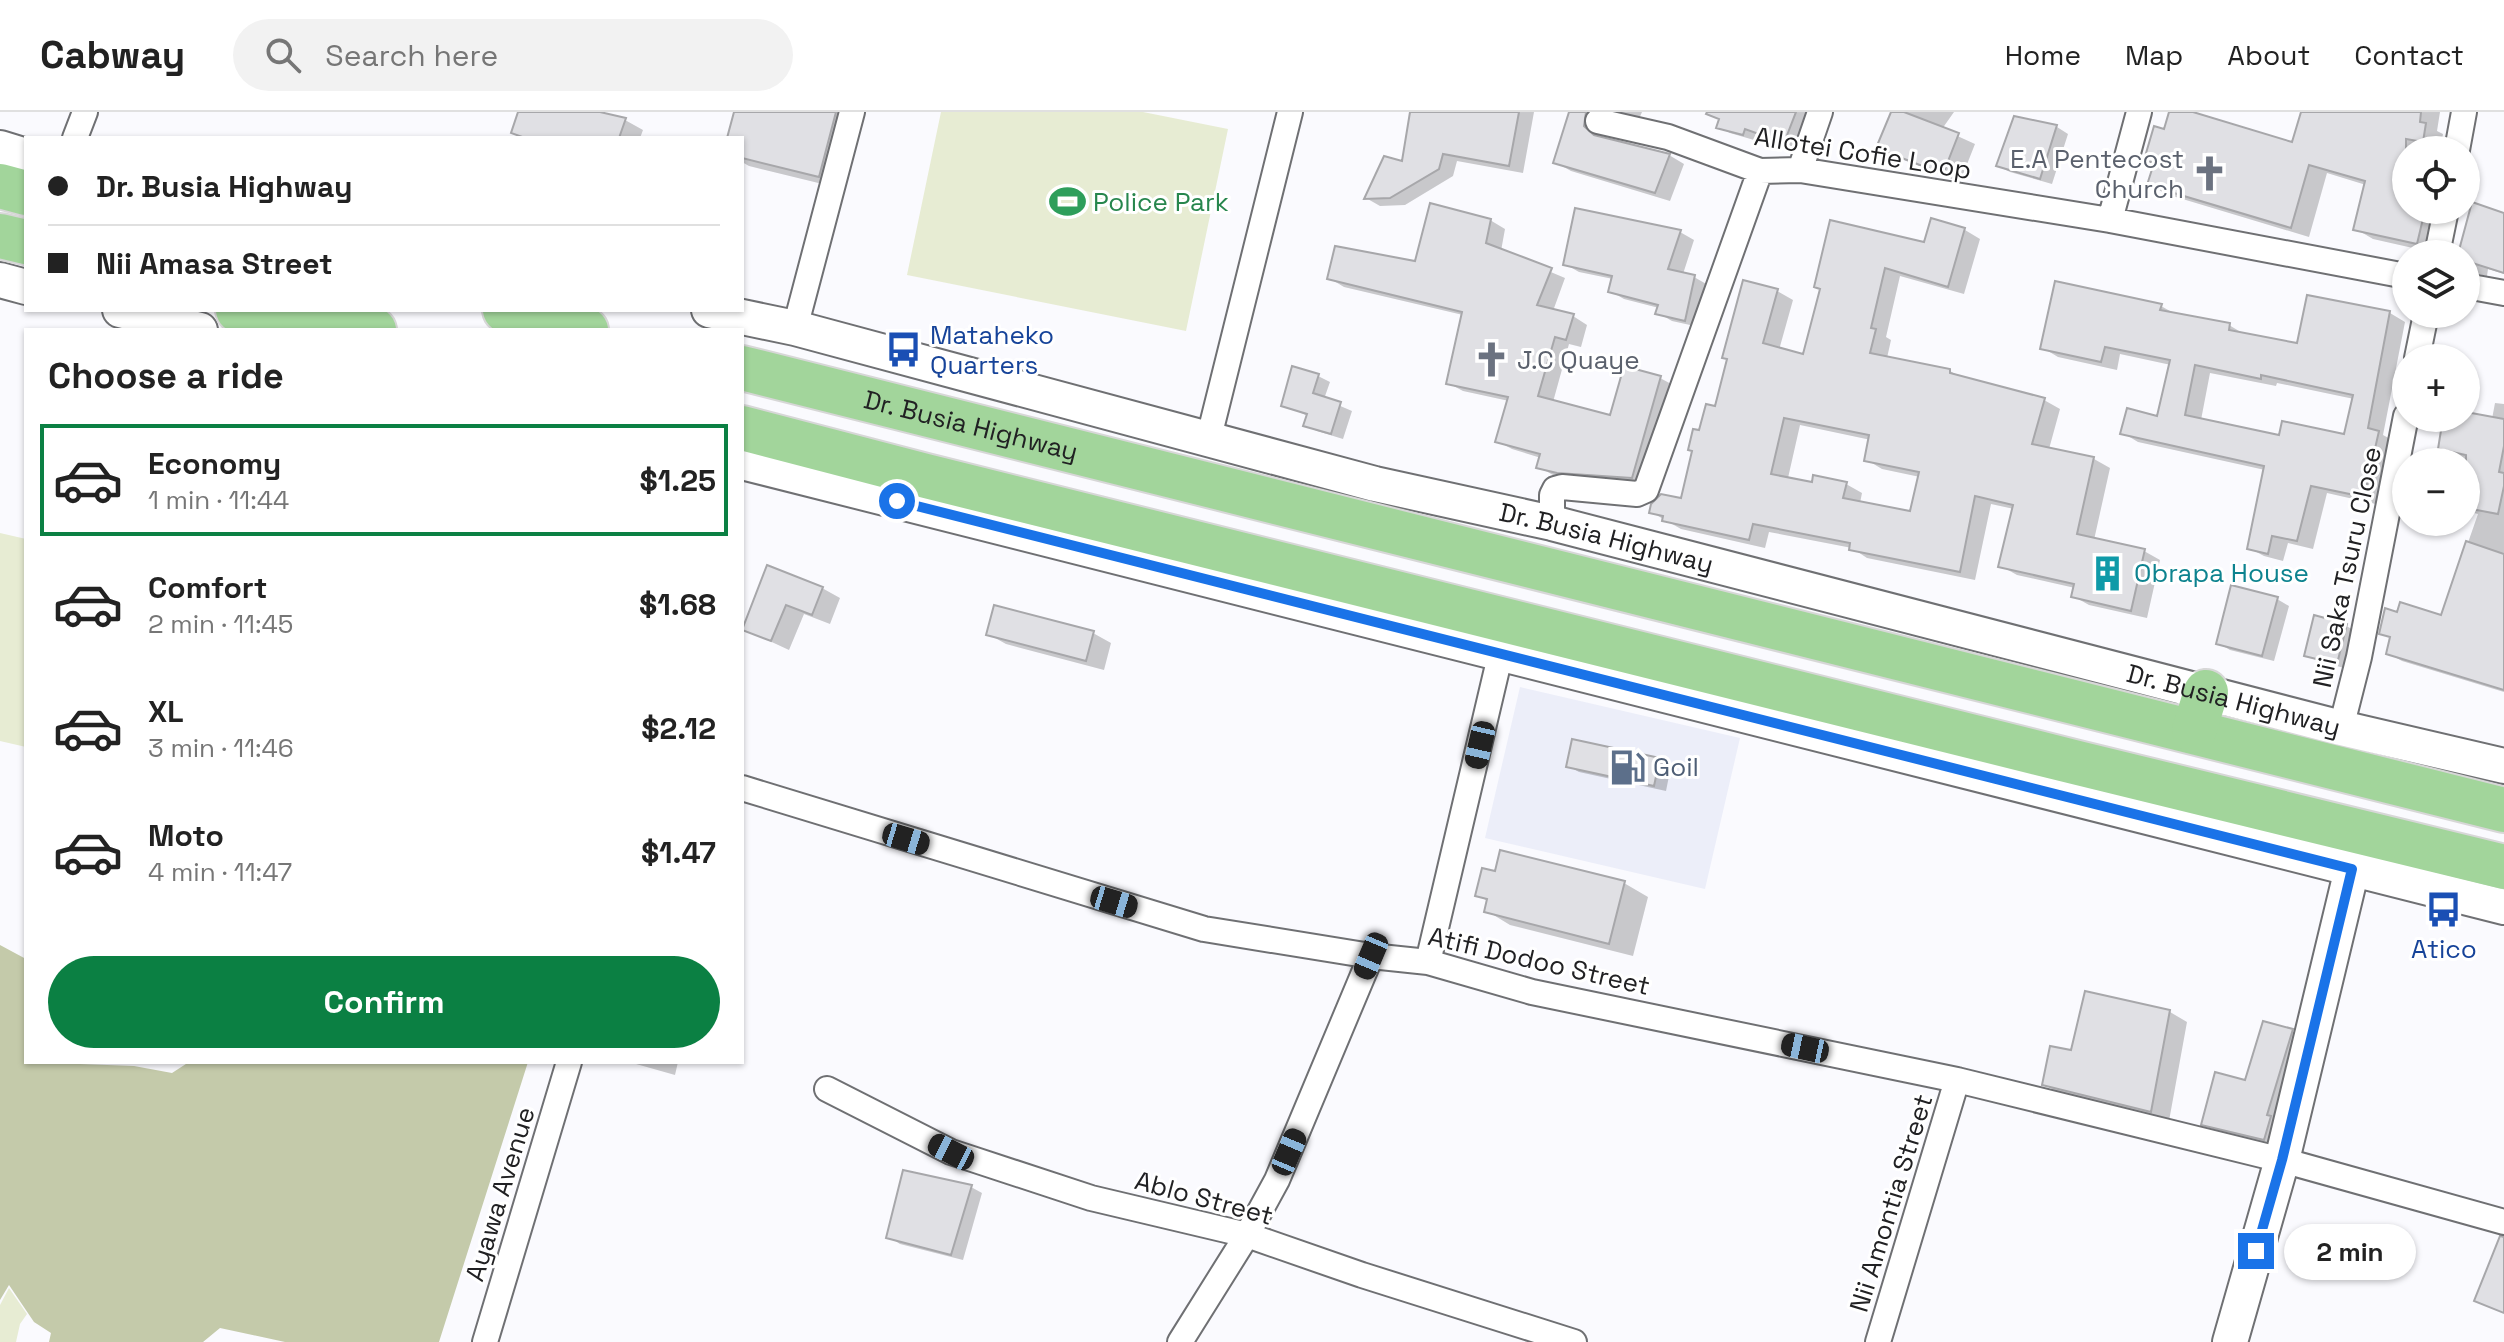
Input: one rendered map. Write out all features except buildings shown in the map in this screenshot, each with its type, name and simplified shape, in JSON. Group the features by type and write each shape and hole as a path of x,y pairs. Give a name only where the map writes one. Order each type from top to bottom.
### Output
{"highway":[{"path":"0,186 24,192"},
{"path":"0,236 24,242"},
{"path":"242,312 270,328"},
{"path":"306,312 366,328"},
{"path":"513,312 578,328"},
{"name":"Dr. Busia Highway","path":"744,368 2200,712 2504,810"},
{"path":"744,457 926,476 2504,867"}],"street":[{"path":"76,136 85,112"},
{"path":"795,328 852,112"},
{"path":"1208,441 1290,112"},
{"path":"1800,170 1820,112"},
{"path":"2110,220 2139,112"},
{"path":"2460,136 2464,112"},
{"name":"Allotei Cofie Loop","path":"1598,121 1668,137 1760,171 1800,170 2110,220 2392,273"},
{"path":"0,148 24,155"},
{"path":"1552,523 1552,495 1555,489 1562,487 1637,494 1646,490 1760,171"},
{"path":"0,280 24,286"},
{"path":"2480,289 2504,293"},
{"path":"128,312 192,328"},
{"name":"Dr. Busia Highway","path":"719,312 795,328 1375,484 1552,523 2200,712 2341,728 2504,766"},
{"name":"Nii Saka Tsuru Close","path":"2341,728 2359,657 2403,432"},
{"path":"744,457 2504,907"},
{"path":"1428,962 1501,652"},
{"name":"Atifi Dodoo Street","path":"744,789 1204,929 1428,962 1532,992 1957,1080 2282,1160 2504,1222"},
{"path":"2230,1342 2282,1160 2352,869"},
{"path":"1180,1342 1247,1235 1277,1180 1371,956"},
{"name":"Ayawa Avenue","path":"485,1342 568,1064"},
{"name":"Nii Amontia Street","path":"1878,1342 1957,1080"},
{"name":"Ablo Street","path":"827,1089 951,1152 1091,1198 1247,1235 1574,1342"}],"shaded area":[{"path":"1520,687 1740,738 1705,889 1485,838"}],"green space":[{"name":"Police Park","path":"941,112 1143,112 1228,129 1186,331 907,275"},
{"path":"0,533 24,539 24,747 0,741"},
{"path":"0,945 24,958 24,1064 134,1066 172,1073 186,1064 527,1064 439,1342 285,1342 220,1328 203,1342 49,1342 51,1333 34,1322 9,1285 0,1300"},
{"path":"9,1288 27,1314 20,1324 16,1342 0,1342 0,1305"}],"place":[{"name":"E.A Pentecost Church","path":"2210,174"},
{"name":"Police Park","path":"1067,202"},
{"name":"Mataheko Quarters","path":"904,350"},
{"name":"J.C Quaye","path":"1491,360"},
{"name":"Obrapa House","path":"2108,573"},
{"name":"Goil","path":"1627,767"},
{"name":"Atico","path":"2444,910"}],"route":[{"path":"897,501 2352,869 2282,1160 2256,1251"}]}
